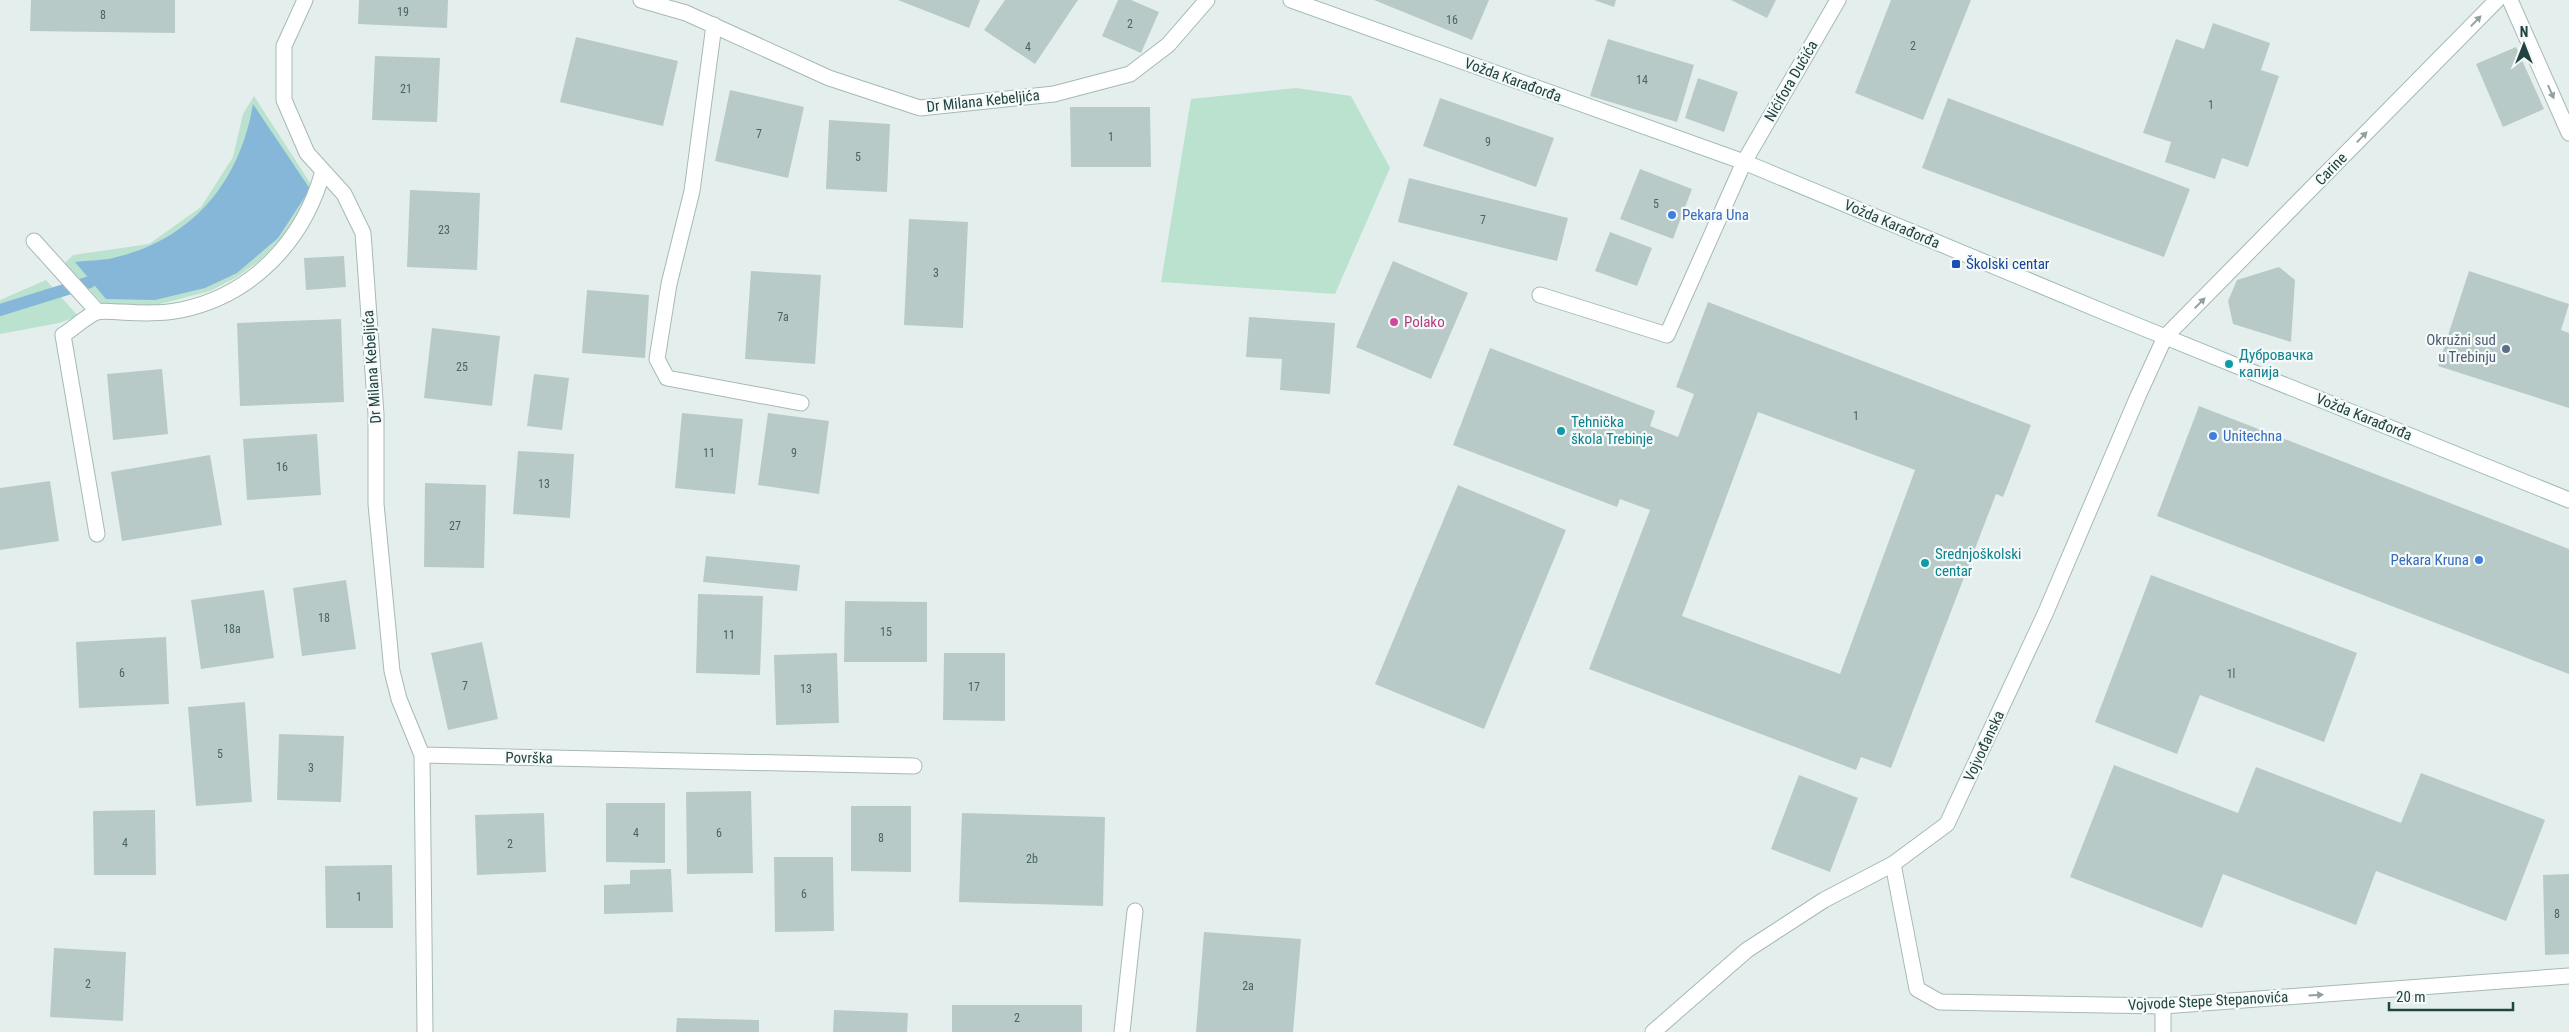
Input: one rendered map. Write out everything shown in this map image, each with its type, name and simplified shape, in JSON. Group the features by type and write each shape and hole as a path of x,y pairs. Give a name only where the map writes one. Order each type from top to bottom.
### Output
{"street":[{"name":"Dr Milana Kebeljića","path":"305,0 284,46 284,100 307,154 344,194 363,233 376,414 376,504 392,671 399,699 422,755"},
{"name":"Dr Milana Kebeljića","path":"641,0 686,13 829,78 920,108 1054,94 1130,74 1168,45 1207,0"},
{"name":"Vožda Karađorđa","path":"1291,0 1744,162 2165,337 2569,500"},
{"name":"Nićifora Dučića","path":"1540,295 1667,335 1744,162 1838,0"},
{"name":"Carine","path":"2165,337 2497,0"},
{"path":"2510,0 2569,133"},
{"path":"714,25 692,191 669,284 657,359 667,378 801,403"},
{"path":"97,534 62,335 96,310 153,313 181,310 222,297 243,285 276,258 315,199 323,171"},
{"path":"34,241 96,310"},
{"name":"Vojvođanska","path":"1653,1032 1747,950 1824,900 1893,864 1947,824 2045,614 2165,337"},
{"path":"422,755 424,1032"},
{"name":"Površka","path":"422,755 914,766"},
{"name":"Vojvode Stepe Stepanovića","path":"1893,864 1917,989 1940,1002 2163,1006 2569,976"},
{"path":"1122,1032 1135,911"},
{"path":"2163,1006 2163,1032"}],"green space":[{"path":"1296,88 1351,96 1390,168 1335,294 1161,282 1191,99"},
{"path":"254,96 314,189 280,240 260,260 237,277 210,291 152,306 105,306 65,263 73,255 149,244 201,207 233,157 243,114"},
{"path":"46,280 78,316 59,323 0,334 0,300"}],"water":[{"path":"253,104 310,189 278,238 237,273 205,288 155,300 106,299 75,262 108,259 141,249 166,237 189,222 208,203 224,182 237,158"}],"building":[{"path":"31,0 175,0 175,33 30,31"},
{"path":"359,0 448,0 447,28 358,24"},
{"path":"898,0 980,0 969,28"},
{"path":"1005,0 1078,0 1035,64 984,30"},
{"path":"1118,0 1131,0 1159,12 1141,53 1102,36"},
{"path":"1374,0 1489,0 1472,40"},
{"path":"1594,0 1616,0 1614,7"},
{"path":"1731,0 1776,0 1767,18"},
{"path":"1891,0 1971,0 1923,120 1855,93"},
{"path":"2213,23 2270,43 2261,70 2279,76 2248,167 2222,158 2215,179 2165,162 2171,142 2143,133 2176,39 2204,49"},
{"path":"576,37 678,61 663,126 560,102"},
{"path":"1608,39 1694,65 1677,122 1590,96"},
{"path":"2516,47 2544,109 2503,127 2476,64"},
{"path":"375,56 440,58 437,122 372,120"},
{"path":"1698,78 1738,92 1724,132 1685,118"},
{"path":"730,90 804,107 788,178 715,161"},
{"path":"1440,98 1554,138 1536,187 1423,146"},
{"path":"1948,98 2190,189 2164,257 1922,168"},
{"path":"1070,107 1150,107 1151,167 1071,167"},
{"path":"829,120 890,124 887,192 826,189"},
{"path":"1640,169 1692,189 1673,239 1620,219"},
{"path":"1409,178 1568,218 1557,261 1398,222"},
{"path":"410,190 480,193 477,270 407,267"},
{"path":"909,219 968,222 963,328 904,325"},
{"path":"1610,232 1652,248 1637,286 1595,271"},
{"path":"344,256 346,287 306,290 304,258"},
{"path":"1393,261 1468,293 1431,379 1356,347"},
{"path":"2279,267 2295,280 2291,342 2233,324 2228,301 2237,280"},
{"path":"751,271 821,275 815,364 745,359"},
{"name":"Okružni sud u Trebinju","path":"2469,271 2569,304 2561,330 2569,333 2569,408 2438,366"},
{"path":"587,290 649,295 645,358 582,353"},
{"name":"Srednjoškolski centar","path":"1708,302 2031,425 2003,497 1996,494 1891,768 1861,757 1856,770 1589,669 1650,510 1620,499 1617,507 1453,445 1490,348 1655,411 1650,426 1678,437 1694,394 1676,387","holes":["1758,412 1915,470 1840,674 1682,616"]},
{"path":"1249,317 1335,323 1330,394 1280,390 1282,359 1246,357"},
{"path":"341,319 344,402 240,406 237,323"},
{"path":"432,328 500,336 492,406 424,398"},
{"path":"162,369 168,434 113,440 107,374"},
{"path":"534,374 569,378 562,430 527,426"},
{"path":"2199,406 2569,549 2569,674 2157,516"},
{"path":"682,413 743,419 735,494 675,488"},
{"path":"768,413 829,421 819,494 758,485"},
{"path":"317,434 321,495 247,500 243,439"},
{"path":"518,451 574,454 570,518 513,514"},
{"path":"210,455 222,525 122,541 111,472"},
{"path":"50,481 59,541 0,550 0,488"},
{"path":"425,483 486,485 484,568 424,567"},
{"path":"1458,485 1566,530 1484,729 1375,684"},
{"path":"706,556 800,565 797,591 703,582"},
{"path":"2151,575 2357,653 2324,742 2200,695 2177,754 2095,722"},
{"path":"346,580 356,649 302,656 293,588"},
{"path":"264,590 274,658 201,669 191,600"},
{"path":"698,594 763,596 760,675 696,673"},
{"path":"845,601 927,602 927,662 844,662"},
{"path":"166,637 169,704 79,708 76,642"},
{"path":"482,642 498,719 448,730 431,653"},
{"path":"837,653 839,723 776,725 774,655"},
{"path":"944,653 1005,653 1005,721 943,720"},
{"path":"245,702 252,802 196,806 188,707"},
{"path":"279,734 344,736 341,802 277,800"},
{"path":"2114,765 2238,813 2256,767 2401,823 2421,773 2545,820 2506,921 2376,871 2356,925 2223,874 2202,928 2070,877"},
{"path":"1799,775 1858,798 1830,872 1771,849"},
{"path":"751,791 753,873 687,874 686,792"},
{"path":"606,803 665,803 665,863 606,862"},
{"path":"851,806 911,806 911,872 851,871"},
{"path":"155,810 156,875 94,875 93,811"},
{"path":"544,813 546,872 477,875 475,815"},
{"path":"962,813 1105,817 1103,906 959,902"},
{"path":"774,857 833,857 834,931 775,932"},
{"path":"392,865 393,928 326,928 325,866"},
{"path":"671,869 673,912 604,914 604,885 630,884 630,870"},
{"path":"2569,874 2569,954 2545,955 2543,875"},
{"path":"1204,932 1301,939 1293,1032 1196,1032"},
{"path":"54,948 126,952 123,1021 50,1017"},
{"path":"952,1005 1082,1005 1082,1032 952,1032"},
{"path":"834,1010 908,1013 907,1032 833,1032"},
{"path":"677,1018 759,1020 759,1032 676,1032"}],"waterway":[{"path":"0,310 90,282"}],"place":[{"name":"Pekara Una","path":"1672,215"},
{"name":"Školski centar","path":"1956,264"},
{"name":"Polako","path":"1394,322"},
{"name":"Okružni sud u Trebinju","path":"2506,349"},
{"name":"Дубровачка капија","path":"2229,364"},
{"name":"Tehnička škola Trebinje","path":"1561,431"},
{"name":"Unitechna","path":"2213,436"},
{"name":"Pekara Kruna","path":"2479,560"},
{"name":"Srednjoškolski centar","path":"1925,563"}]}
